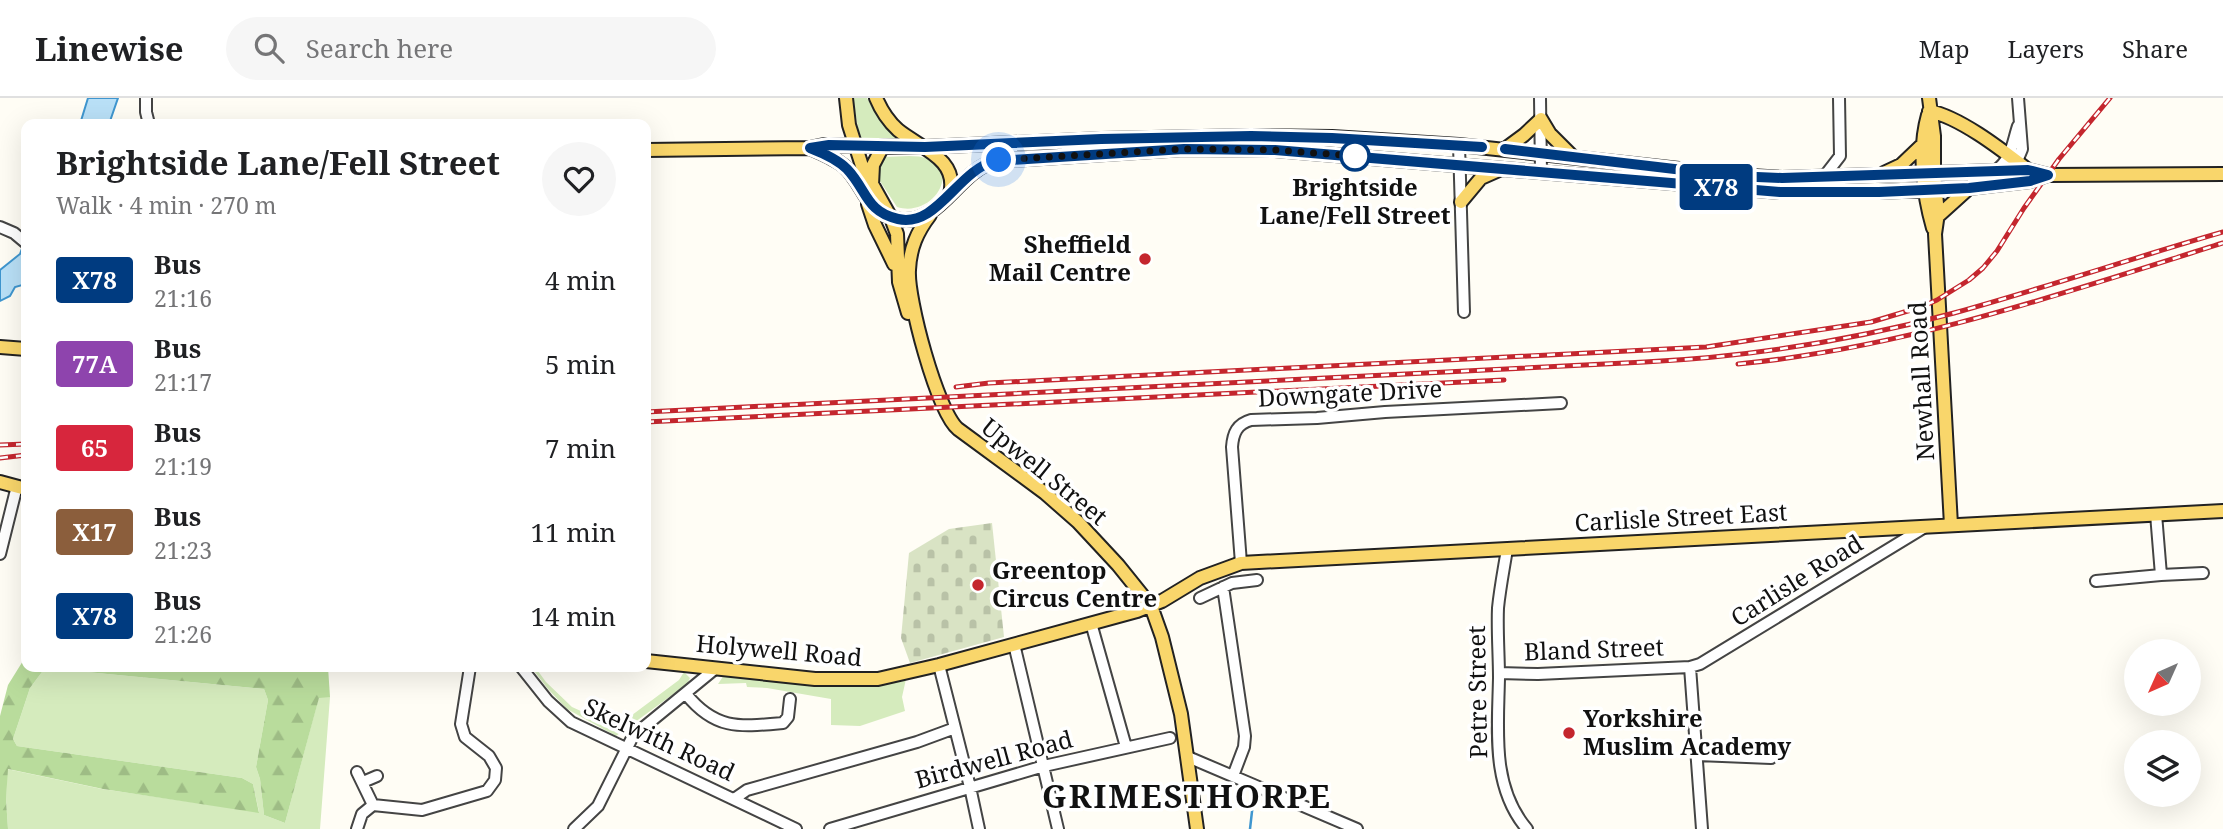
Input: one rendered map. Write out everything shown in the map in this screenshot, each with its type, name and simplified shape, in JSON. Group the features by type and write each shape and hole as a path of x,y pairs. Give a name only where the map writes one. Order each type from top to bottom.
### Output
{"main road":[{"path":"846,98 862,166 891,218"},
{"path":"876,98 889,121 898,130 936,155 946,165 952,186 950,194"},
{"path":"1929,105 2017,165 2048,175"},
{"name":"Newhall Road","path":"1929,105 1922,145 1937,217 1935,234 1951,525"},
{"name":"Newhall Road","path":"1929,105 1934,136 1929,174"},
{"path":"1505,149 1541,118 1550,134 1572,156"},
{"path":"651,150 810,148 824,145 925,147 1238,136 1459,145 1734,176 1823,178 1929,174 1995,171 2017,165"},
{"path":"1877,176 1902,165 1922,145"},
{"path":"872,186 873,165 883,146"},
{"path":"810,148 844,166 857,182 892,258 898,282"},
{"path":"866,199 875,209 891,218 911,221 935,209 972,172 995,161 1184,149 1275,150 1780,192 1969,188 2030,181 2048,175 2223,174"},
{"path":"1461,202 1481,178 1503,168"},
{"path":"1937,217 1969,188"},
{"name":"Newhall Road","path":"1931,189 1929,214 1935,234"},
{"name":"Upwell Street","path":"935,209 914,240 909,272 911,297 923,344 948,417 953,424 1036,486 1078,522 1151,606 1159,625 1181,714 1197,829"},
{"name":"Upwell Street","path":"891,218 897,234 898,282 923,344"},
{"path":"0,346 21,348"},
{"path":"0,482 21,487"},
{"name":"Carlisle Street East","path":"1151,606 1200,578 1241,563 2223,511"},
{"name":"Holywell Road","path":"651,662 815,679 878,679 939,665 1151,606"}],"street":[{"path":"146,98 148,119"},
{"path":"1540,98 1541,173"},
{"path":"1823,178 1840,156 1839,98"},
{"path":"2000,184 2017,165 2018,98"},
{"path":"1459,145 1464,312"},
{"path":"0,227 21,239"},
{"name":"Downgate Drive","path":"1241,563 1232,447 1236,430 1244,422 1561,403"},
{"path":"0,554 21,487"},
{"path":"2155,514 2161,575"},
{"name":"Carlisle Road","path":"1690,667 1710,659 1925,527"},
{"name":"Petre Street","path":"1507,549 1498,607 1498,744 1500,772 1511,806 1527,829"},
{"path":"2096,581 2203,573"},
{"path":"1200,598 1244,580 1257,580"},
{"path":"1223,587 1245,737 1233,776"},
{"path":"1091,623 1126,747"},
{"path":"1014,644 1058,829"},
{"path":"939,665 979,829"},
{"path":"1690,667 1702,829"},
{"name":"Bland Street","path":"1499,673 1538,674 1690,667"},
{"path":"574,829 598,806 633,736 716,668"},
{"path":"357,829 362,814 373,805 422,810 487,791 495,780 496,768 493,762 465,737 461,724 469,672"},
{"name":"Skelwith Road","path":"525,672 562,716 626,750 796,829"},
{"path":"686,694 704,714 728,724 783,723 788,717 790,699"},
{"path":"734,799 747,790 917,742 955,728"},
{"name":"Birdwell Road","path":"830,829 1044,766 1170,738"},
{"path":"1698,755 1771,758"},
{"path":"1188,757 1357,829"},
{"path":"373,805 360,777 377,776"},
{"path":"768,829 774,818"}],"green space":[{"path":"853,98 867,98 881,122 902,141 860,140"},
{"path":"918,157 938,165 942,183 938,192 921,206 910,209 897,207 876,175 880,159"},
{"path":"992,523 1004,637 910,663 901,638 909,553 949,529"},
{"path":"21,664 21,672 42,672 30,688 13,739 17,746 242,778 253,784 259,813 103,789 8,769 8,829 0,829 0,716 8,685"},
{"path":"42,672 87,672 264,689 268,700 256,767 264,815 285,823 319,697 330,697 320,829 8,829 7,769 102,789 259,812 253,784 242,778 17,746 13,739 30,688"},
{"path":"87,672 328,672 330,697 319,698 285,823 264,815 256,767 268,700 264,689"},
{"path":"535,672 539,672 572,707 616,727 679,680 684,672 690,678 687,684 616,736 567,709"},
{"path":"724,675 855,686 906,679 902,697 905,711 860,726 831,725 831,699 747,687 746,683 718,684"}],"water":[{"path":"88,98 118,98 111,119 82,119"},
{"path":"21,251 21,285 15,287 10,296 0,301 0,270"}],"waterway":[{"path":"1250,829 1254,794"}],"railway":[{"path":"956,387 989,383 1706,347 1871,322 1937,300 1983,268 2059,159 2110,98"},
{"path":"651,412 1723,356 1801,346 1916,323 2223,232"},
{"path":"1738,364 1800,356 1923,332 2044,299 2223,243"},
{"path":"651,422 1504,380"},
{"path":"0,445 21,444"},
{"path":"0,458 21,456"}],"bus line":[{"name":"X78","path":"1482,147 1332,138 1200,136 925,147 824,145 810,148 844,166 872,207 891,218 906,221 935,209 972,172 995,161 1184,149 1275,150 1780,192 1969,188 2030,181 2048,175 2028,170 1823,178 1734,176 1505,149"}],"place":[{"name":"Brightside Lane/Fell Street","path":"1355,156"},
{"name":"Sheffield Mail Centre","path":"1145,259"},
{"name":"Greentop Circus Centre","path":"978,585"},
{"name":"Yorkshire Muslim Academy","path":"1569,733"}],"district":[{"name":"GRIMESTHORPE","path":"1187,797"}],"route":[{"path":"999,160 1184,149 1275,150 1355,156"}]}
